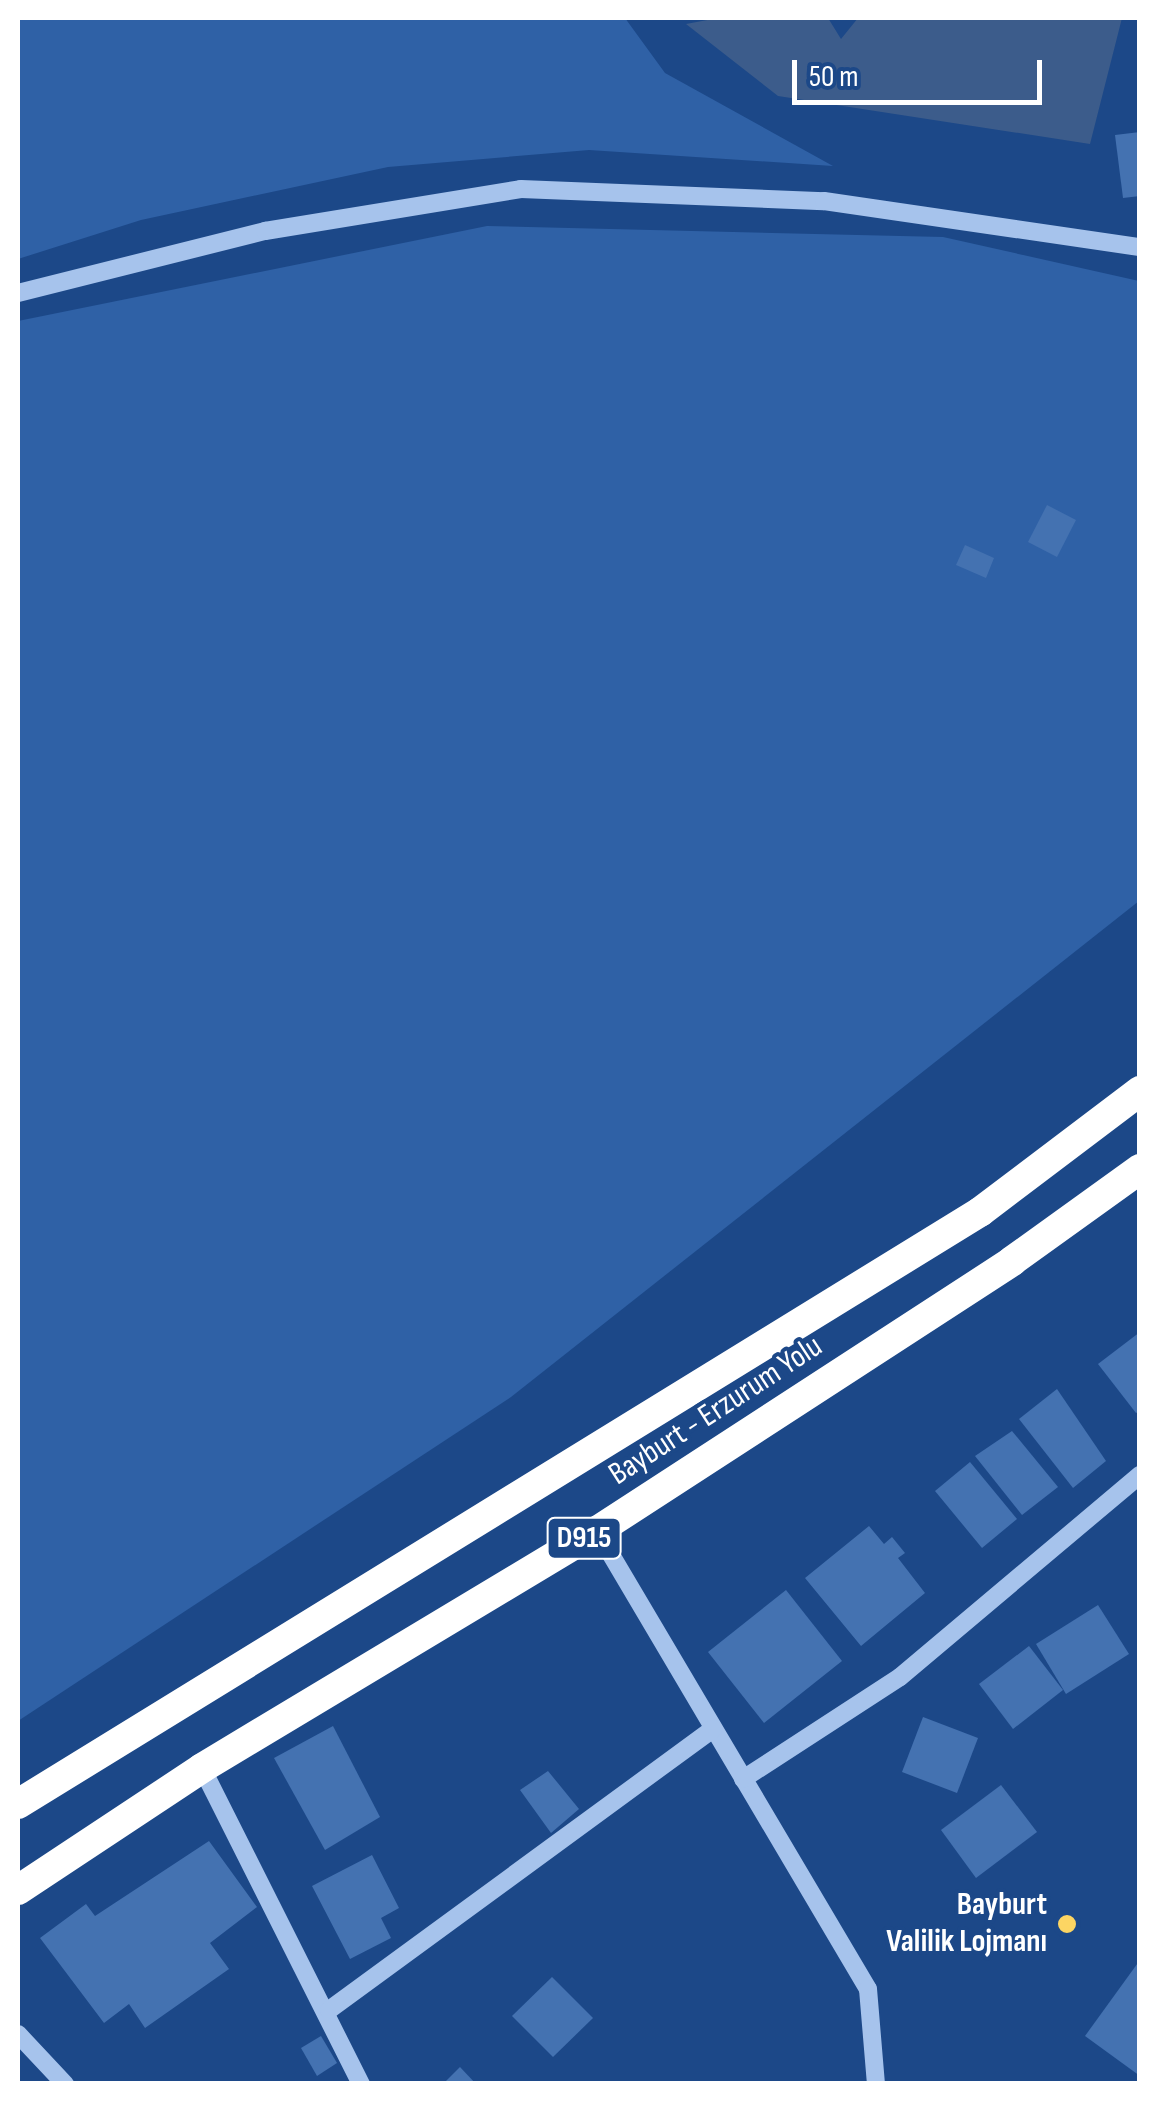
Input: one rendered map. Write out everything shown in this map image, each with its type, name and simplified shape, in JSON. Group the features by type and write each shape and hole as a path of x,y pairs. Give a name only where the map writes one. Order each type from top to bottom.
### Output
{"highway":[{"name":"Bayburt - Erzurum Yolu","path":"18,1804 964,1222 1140,1091"},
{"name":"Bayburt - Erzurum Yolu","path":"18,1890 202,1768 596,1531 1012,1261 1140,1169"}],"street":[{"path":"18,292 265,232 522,189 824,201 1140,247"},
{"path":"743,1778 900,1677 1140,1476"},
{"path":"596,1531 868,1989 876,2084"},
{"path":"329,2010 713,1728"},
{"path":"202,1768 329,2010 361,2084"},
{"path":"18,2034 64,2084"}],"shaded area":[{"path":"18,18 625,18 665,73 833,166 589,150 388,167 141,220 18,259"},
{"path":"718,18 828,18 841,39 858,18 1122,18 1090,144 778,96 686,24"},
{"path":"487,226 943,237 1139,281 1139,901 511,1397 18,1721 18,321"}],"building":[{"path":"1140,132 1140,196 1123,198 1115,135"},
{"path":"1047,505 1076,520 1057,557 1028,542"},
{"path":"965,545 994,558 986,578 956,565"},
{"path":"1140,1332 1140,1411 1136,1413 1098,1364"},
{"path":"1057,1389 1106,1461 1073,1488 1019,1419"},
{"path":"1012,1431 1058,1487 1022,1515 975,1456"},
{"path":"970,1462 1017,1519 982,1548 935,1491"},
{"path":"869,1526 884,1544 892,1537 905,1553 898,1558 925,1593 861,1646 805,1578"},
{"path":"786,1590 842,1661 764,1723 708,1652"},
{"path":"1098,1605 1129,1654 1066,1694 1036,1644"},
{"path":"1029,1646 1063,1690 1013,1729 979,1684"},
{"path":"923,1717 978,1738 957,1793 902,1772"},
{"path":"333,1726 380,1817 325,1850 274,1758"},
{"path":"548,1771 579,1809 551,1833 520,1790"},
{"path":"1001,1785 1037,1832 976,1878 941,1830"},
{"path":"209,1841 257,1907 210,1943 229,1969 145,2028 129,2004 104,2023 40,1938 86,1904 95,1916"},
{"path":"372,1855 399,1908 381,1918 391,1938 350,1959 312,1886"},
{"name":"Bayburt Valilik Lojmanı","path":"1140,1960 1140,2076 1085,2036"},
{"path":"552,1977 593,2018 553,2057 512,2016"},
{"path":"321,2036 337,2063 317,2076 301,2048"},
{"path":"460,2067 476,2084 443,2084"}],"place":[{"name":"Bayburt Valilik Lojmanı","path":"1067,1924"}]}
